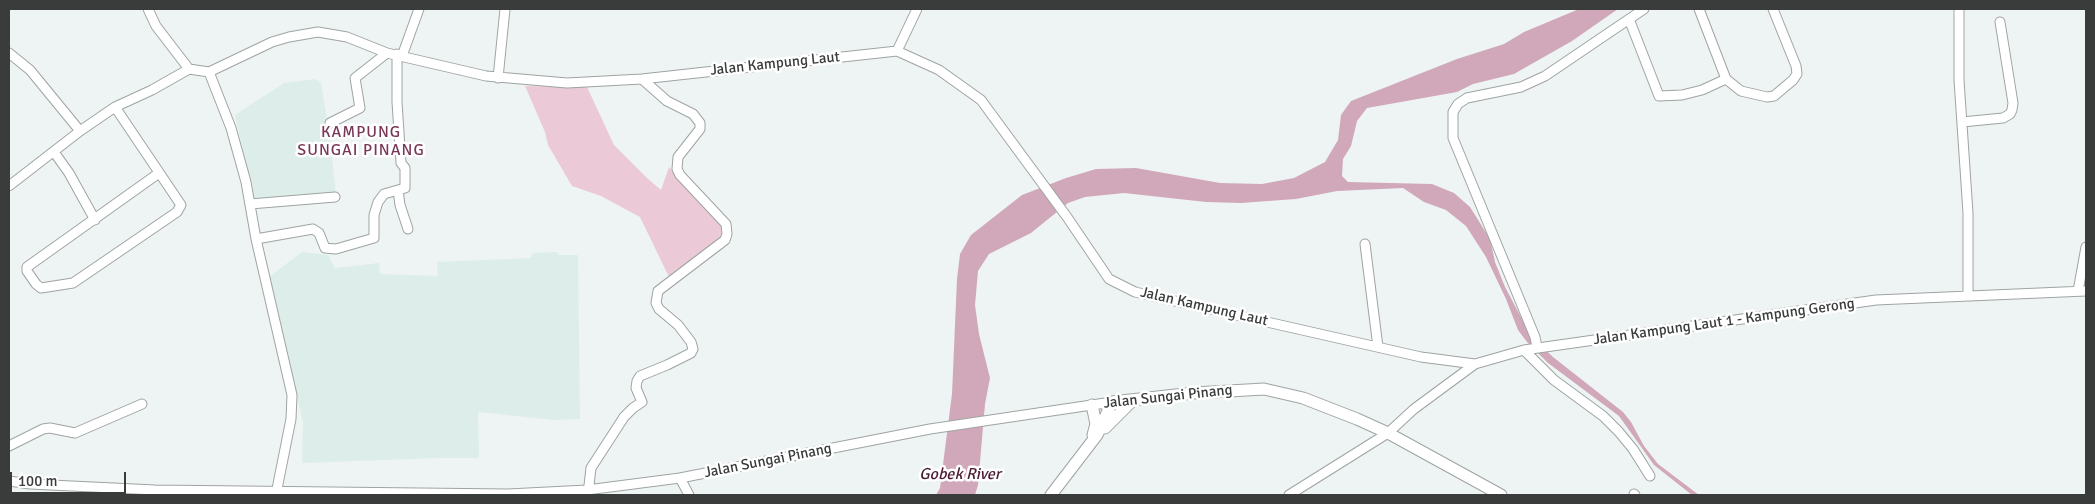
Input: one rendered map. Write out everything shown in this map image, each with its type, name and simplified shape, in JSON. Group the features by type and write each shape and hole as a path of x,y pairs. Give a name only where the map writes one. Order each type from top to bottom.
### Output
{"street":[{"path":"148,9 156,26 190,69"},
{"path":"256,239 312,229 319,233 325,248 336,249 374,238 374,215 378,202 384,194 405,188 404,168 401,163 398,102 399,55 419,9"},
{"path":"498,78 505,9"},
{"path":"896,51 917,9"},
{"path":"1644,9 1545,76 1521,87 1467,98 1458,104 1453,112 1453,138 1535,337 1531,349 1554,380 1603,416 1619,432 1634,449 1650,476"},
{"path":"1699,9 1726,79 1741,91 1766,97 1774,96 1793,80 1797,74 1796,66 1772,9"},
{"path":"1958,9 1959,80 1968,213 1968,296"},
{"path":"1629,19 1658,96 1682,95 1702,90 1726,79"},
{"path":"1962,122 2003,118 2012,110 2000,22"},
{"name":"Jalan Kampung Laut","path":"209,72 272,42 289,36 318,32 347,36 387,52 498,78 567,83 642,79 896,51 938,70 981,100 1067,217 1109,279 1135,292 1421,357 1475,364"},
{"path":"330,123 360,108 355,78 387,52"},
{"path":"9,53 30,70 80,131"},
{"path":"9,186 114,107 152,90 190,69 209,72 231,128 250,204 256,239 292,395 291,419 276,493"},
{"path":"588,493 590,468 624,417 642,402 636,388 640,376 667,365 690,353 693,349 691,342 678,325 659,309 656,303 658,291 725,240 727,234 726,224 680,175 677,169 678,157 700,129 700,122 693,114 667,102 642,79"},
{"path":"114,107 181,205 177,212 73,283 39,287 27,271 27,267 159,173"},
{"path":"54,152 70,173 95,220"},
{"path":"398,190 400,206 408,230"},
{"path":"250,204 335,196"},
{"path":"1365,244 1378,347"},
{"path":"2082,291 2086,247"},
{"name":"Jalan Kampung Laut 1 - Kampung Gerong","path":"1289,495 1388,433 1414,409 1475,364 1531,349 1569,345 1868,300 2082,291"},
{"name":"Jalan Sungai Pinang","path":"9,481 30,484 155,490 276,493 588,493 680,478 930,429 1112,402 1194,393 1264,389 1327,406 1388,433 1501,495"},
{"path":"1051,495 1094,438 1132,401"},
{"path":"1094,438 1112,402"},
{"path":"9,446 43,429 50,428 75,433 142,404"},
{"path":"1092,405 1096,424 1094,438"},
{"path":"680,478 689,495"}],"shaded area":[{"path":"315,79 321,83 336,195 254,201 253,185 247,171 235,115 284,83"},
{"path":"525,86 587,87 614,145 661,190 669,167 719,221 723,229 723,235 719,242 669,277 640,217 601,196 572,186 548,145 545,132"},
{"path":"302,252 328,255 335,268 379,263 380,274 438,276 437,262 531,258 532,253 557,252 558,255 578,255 580,419 554,420 478,412 479,458 302,463 303,423 269,277"}],"water":[{"name":"Gobek River","path":"1579,9 1618,9 1572,41 1514,74 1473,84 1457,92 1367,108 1357,121 1351,146 1343,159 1342,176 1348,182 1432,184 1454,193 1470,207 1490,239 1495,262 1505,287 1531,336 1553,357 1623,412 1631,422 1644,446 1658,464 1699,495 1692,495 1654,465 1619,416 1548,363 1527,342 1518,330 1486,257 1466,226 1446,210 1424,202 1403,188 1337,191 1296,199 1241,203 1206,202 1124,193 1085,197 1068,203 1031,233 989,254 978,271 975,305 979,334 990,378 985,404 978,485 975,495 936,495 940,488 952,394 957,279 960,254 971,235 1022,195 1096,169 1136,168 1220,183 1262,184 1294,178 1325,162 1338,140 1341,115 1351,101 1457,59 1504,44 1524,32"}],"district":[{"name":"KAMPUNG SUNGAI PINANG","path":"361,142"}]}
